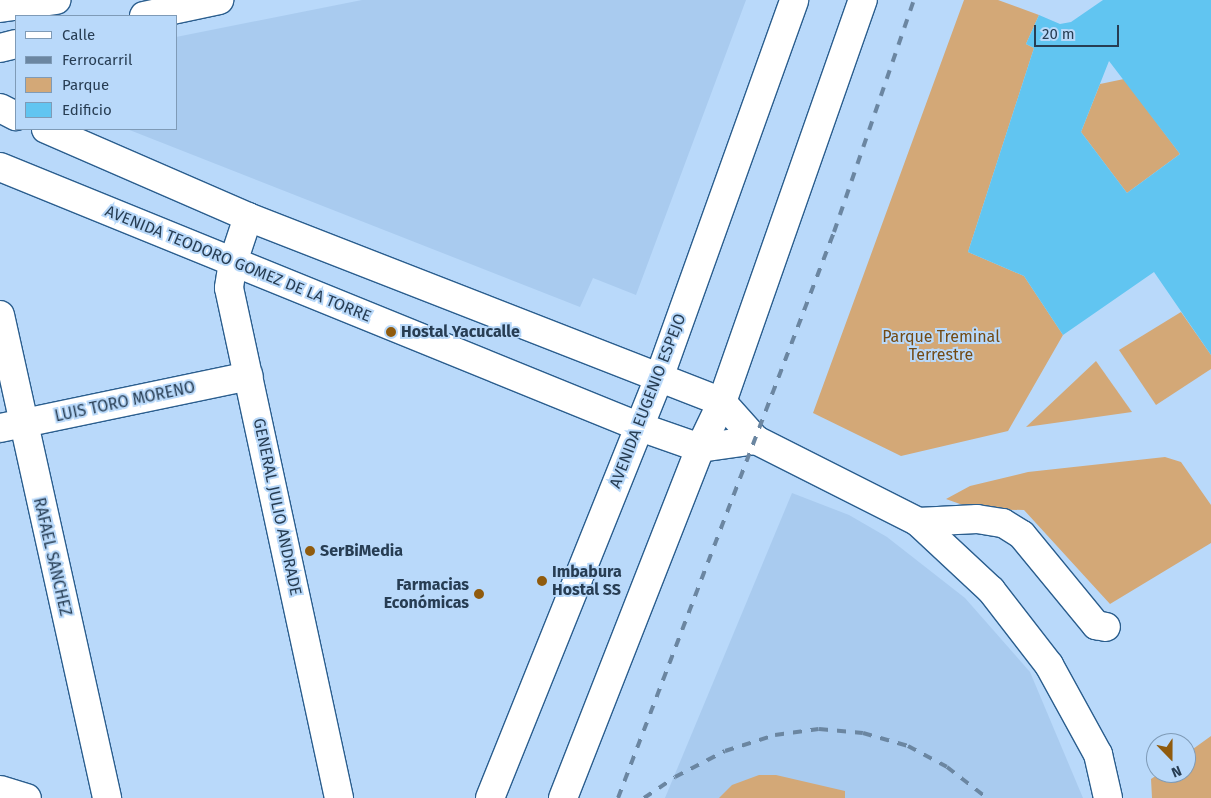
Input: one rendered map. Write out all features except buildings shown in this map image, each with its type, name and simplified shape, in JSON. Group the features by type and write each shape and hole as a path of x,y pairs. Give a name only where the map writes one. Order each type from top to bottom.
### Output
{"main road":[{"path":"0,8 56,0"},
{"name":"AVENIDA EUGENIO ESPEJO","path":"490,798 640,428 794,0"},
{"path":"563,798 700,448 722,402 863,0"},
{"path":"148,15 207,1"},
{"path":"0,48 15,44"},
{"path":"0,108 15,116"},
{"path":"48,130 248,217 722,402 756,440 918,522 991,590 1049,665 1098,754 1108,798"},
{"name":"AVENIDA TEODORO GOMEZ DE LA TORRE","path":"0,167 640,428 700,448"},
{"name":"GENERAL JULIO ANDRADE","path":"248,217 233,262 229,288 339,798"},
{"name":"RAFAEL SANCHEZ","path":"0,315 11,426 107,798"},
{"name":"LUIS TORO MORENO","path":"11,426 249,376"},
{"path":"700,448 756,440"},
{"path":"918,522 977,519 1003,523 1022,535 1096,625 1106,627"},
{"path":"0,790 27,798"}],"shaded area":[{"path":"362,0 746,0 636,295 593,278 580,307 130,130 178,130 178,37"},
{"path":"792,493 849,515 887,537 965,598 1030,672 1083,798 665,798"}],"green space":[{"name":"Parque Treminal Terrestre","path":"964,0 998,0 1039,15 1026,44 1034,48 968,252 1024,276 1063,335 1008,431 901,456 813,413"},
{"path":"1124,79 1180,154 1127,193 1081,132 1100,84"},
{"path":"1181,312 1211,355 1211,369 1156,405 1119,350"},
{"path":"1096,361 1132,412 1026,427"},
{"path":"1165,457 1181,462 1211,505 1211,543 1110,604 1024,510 974,509 946,499 970,486 1028,472"},
{"path":"1211,736 1211,798 1152,798 1151,783 1196,783 1196,747"},
{"path":"759,775 776,775 845,791 845,798 719,798 732,785"}],"railway":[{"path":"618,798 834,232 914,0"},
{"path":"644,798 675,777 725,751 775,735 819,729 863,733 908,746 947,767 987,798"}],"place":[{"name":"Hostal Yacucalle","path":"391,332"},
{"name":"SerBiMedia","path":"310,551"},
{"name":"Imbabura Hostal SS","path":"542,581"},
{"name":"Farmacias Económicas","path":"479,594"}]}
